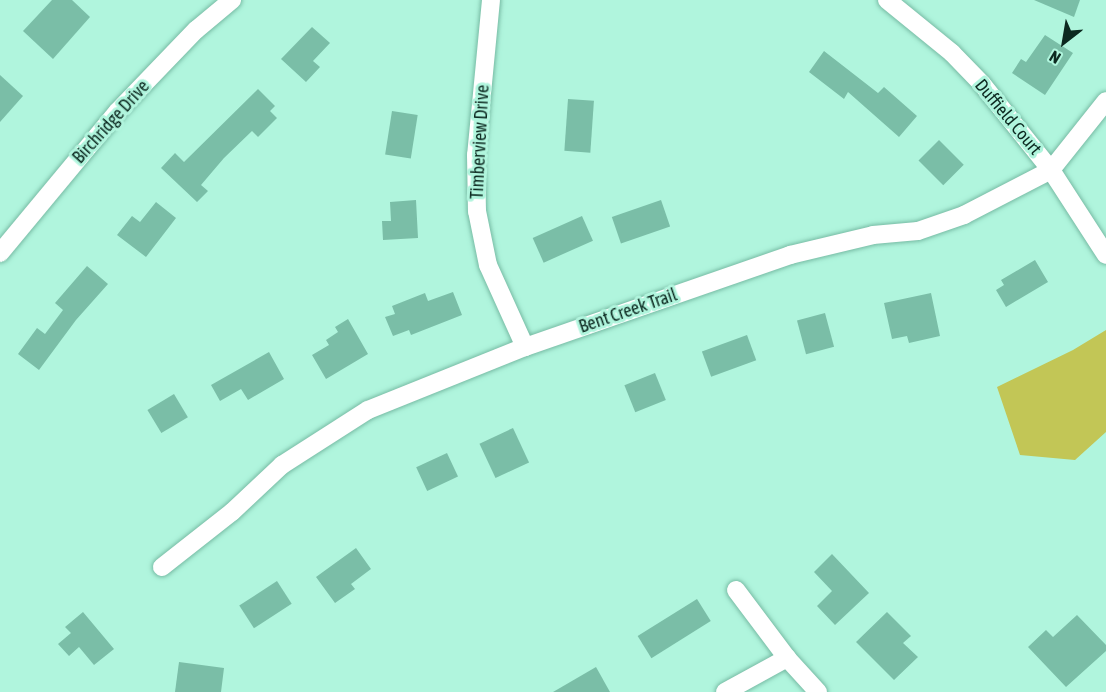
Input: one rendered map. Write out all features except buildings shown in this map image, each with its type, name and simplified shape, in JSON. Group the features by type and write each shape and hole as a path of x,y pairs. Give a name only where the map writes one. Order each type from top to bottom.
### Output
{"street":[{"name":"Birchridge Drive","path":"0,253 117,112 196,30 232,0"},
{"name":"Timberview Drive","path":"491,0 476,155 477,211 488,265 525,347"},
{"name":"Duffield Court","path":"887,0 952,53 982,84 1051,170 1106,255"},
{"name":"Bent Creek Trail","path":"162,567 232,512 282,465 368,410 525,347 790,255 873,235 918,231 955,218 1051,170 1106,101"},
{"path":"736,590 787,658 818,692"},
{"path":"725,692 787,658"}],"shaded area":[{"path":"1106,330 1106,432 1075,460 1020,455 997,387 1073,350"}]}
